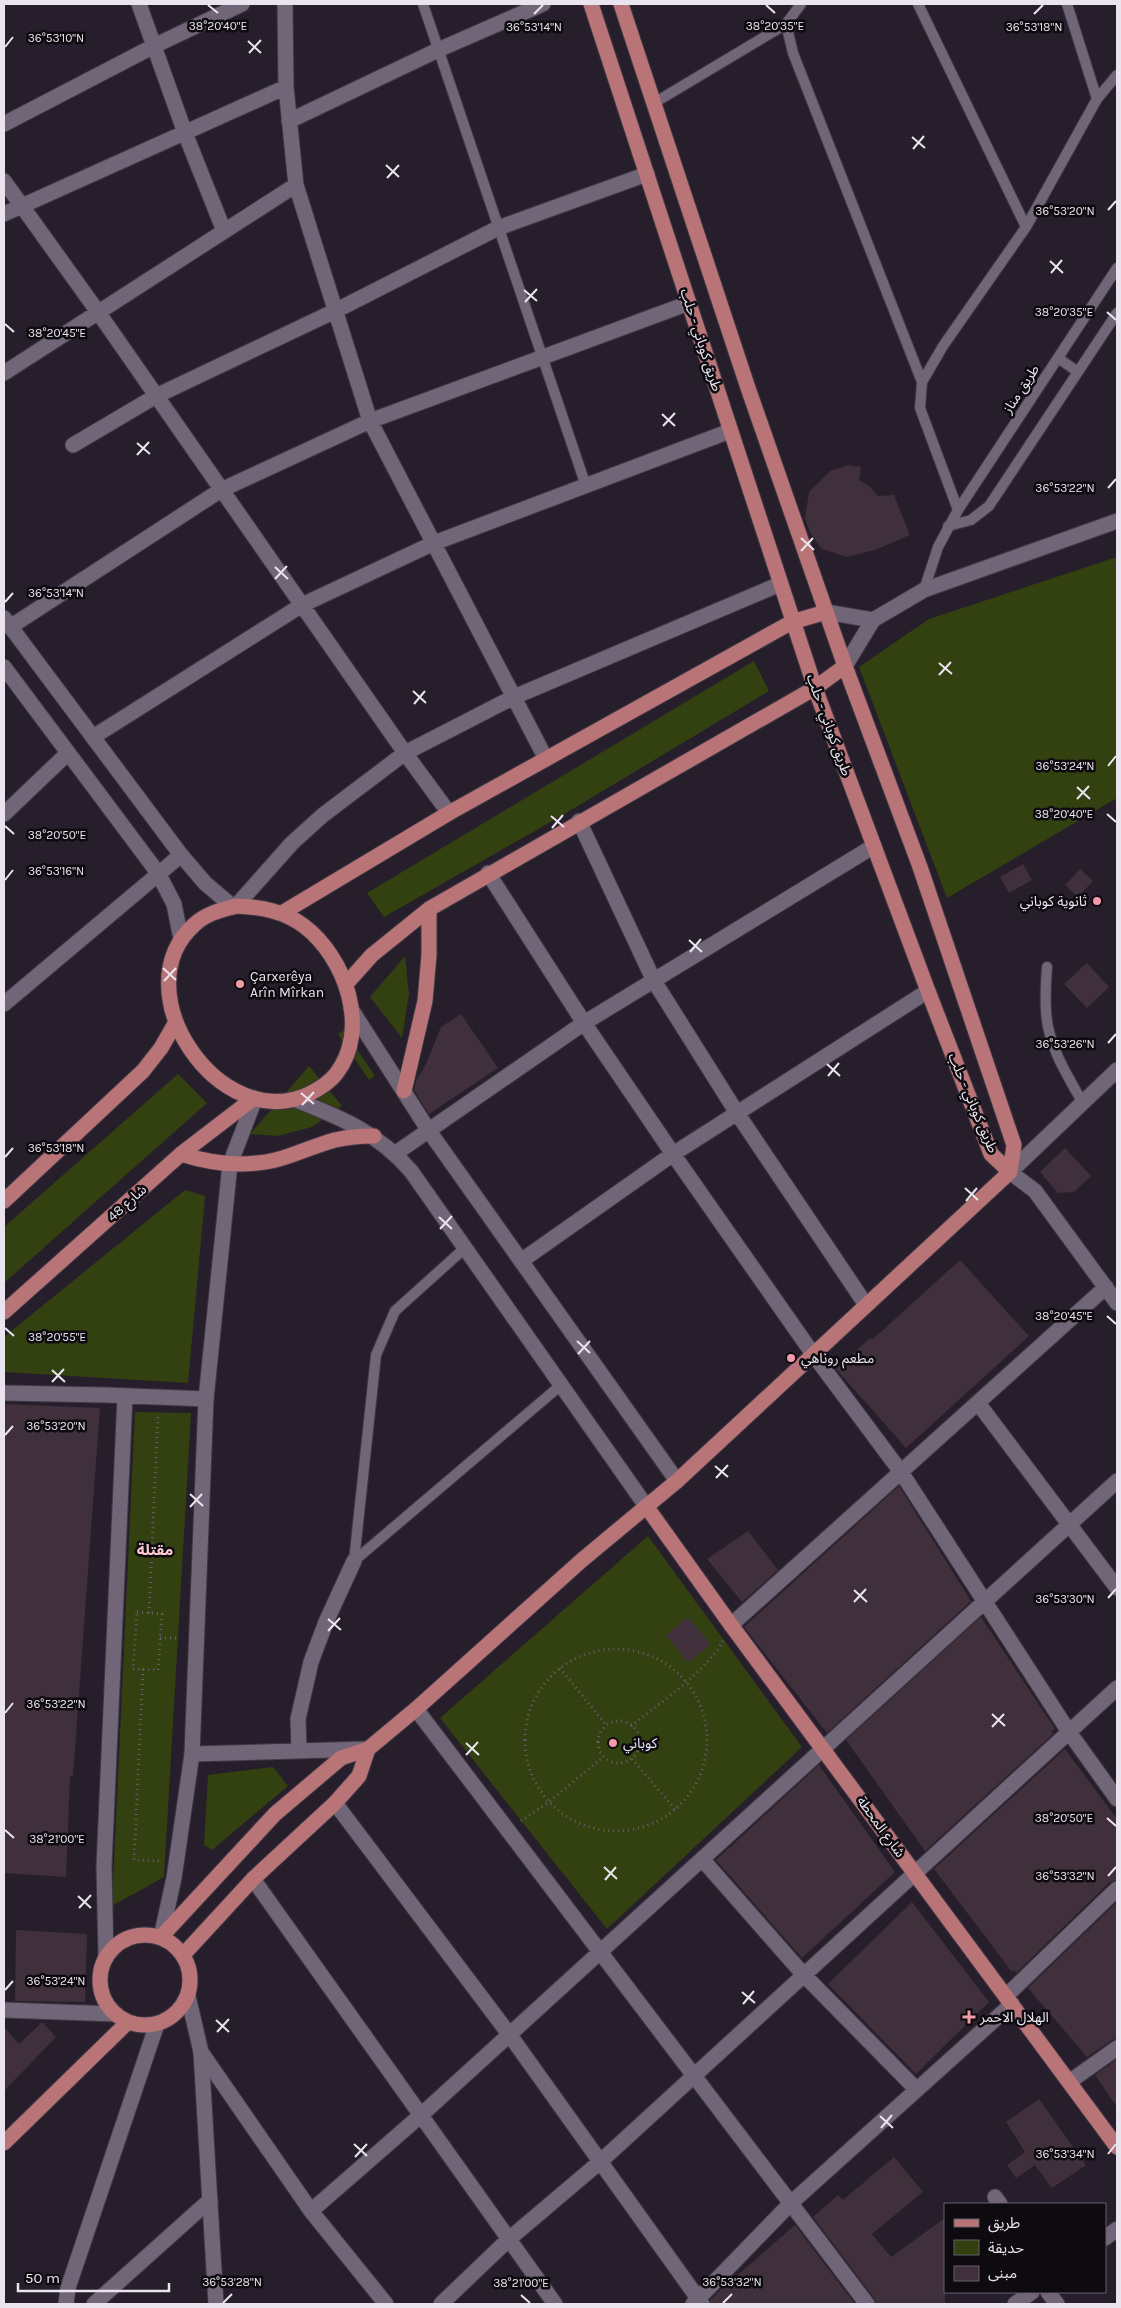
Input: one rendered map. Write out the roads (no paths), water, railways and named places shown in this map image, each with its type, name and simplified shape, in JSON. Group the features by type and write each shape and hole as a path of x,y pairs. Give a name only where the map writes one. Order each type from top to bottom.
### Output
{"main road":[{"name":"طريق كوباني - حلب","path":"592,4 815,688 991,1154 1010,1172"},
{"name":"طريق كوباني - حلب","path":"621,4 748,388 845,666 920,867 1014,1145 1010,1172"},
{"path":"282,913 449,813 792,622 826,612"},
{"path":"346,984 378,950 429,909 488,873 815,688 845,666"},
{"path":"235,906 258,907 282,913 303,926 322,942 336,962 346,984 351,1008 352,1031 347,1054 336,1074 319,1089 296,1100 276,1101 255,1099 233,1090 215,1076 190,1048 176,1022 170,1002 169,980 172,959 181,939 196,923 215,912 235,906"},
{"path":"404,1091 425,1001 430,955 429,909"},
{"path":"4,1201 143,1071 161,1048 176,1022"},
{"name":"48 شارع","path":"4,1312 181,1154 255,1099"},
{"path":"181,1154 205,1161 230,1164 258,1163 287,1157 334,1140 374,1136"},
{"path":"161,1938 274,1814 341,1758 368,1749 416,1709 582,1560 677,1481 1010,1172"},
{"name":"شارع المحطة","path":"646,1506 731,1625 1117,2147"},
{"path":"184,1955 253,1879 335,1802 359,1776 368,1749"},
{"path":"146,1934 161,1938 174,1944 184,1955 189,1968 191,1982 188,1996 181,2008 170,2018 157,2024 143,2026 128,2022 115,2014 105,2002 100,1987 101,1971 106,1957 116,1945 130,1937 146,1934"},
{"path":"4,2144 128,2022"}],"street":[{"path":"139,4 185,132 224,231"},
{"path":"4,124 154,46 242,4"},
{"path":"285,4 286,87 296,185 370,421 546,759"},
{"path":"289,121 438,50 543,4"},
{"path":"4,214 286,87"},
{"path":"73,445 156,396 336,311 498,228 647,174"},
{"path":"4,181 98,312 404,753 449,813"},
{"path":"4,374 296,185"},
{"path":"688,302 370,421 221,490 7,623 181,855 205,884 235,906 263,873 304,832 323,815 404,753 514,697 780,584"},
{"path":"93,737 302,605 434,543 730,431"},
{"path":"845,666 873,620 924,590 1117,521"},
{"path":"826,612 873,620"},
{"path":"4,667 158,873 174,904 181,939"},
{"path":"4,814 68,753"},
{"path":"578,822 654,981 737,1112 866,1305"},
{"path":"396,1153 584,1023 874,846"},
{"path":"4,1004 181,855"},
{"path":"488,873 584,1023 673,1154 813,1354 901,1472 1069,1732 1117,1799"},
{"path":"521,1260 673,1154 928,991"},
{"path":"351,1008 429,1131 677,1481"},
{"path":"1117,1070 1010,1172 1035,1191 1117,1303"},
{"path":"161,1938 177,1862 192,1754 206,1399 230,1164 255,1099"},
{"path":"296,1100 349,1122 374,1136 396,1153 466,1247 646,1506"},
{"path":"731,1625 1106,1287"},
{"path":"4,1393 206,1399"},
{"path":"106,1957 104,1866 125,1396"},
{"path":"978,1403 1117,1588"},
{"path":"312,2211 420,2116 1117,1480"},
{"path":"300,1751 298,1719 311,1662 326,1622 354,1561"},
{"path":"441,2304 509,2239 600,2161 1117,1688"},
{"path":"416,1709 867,2304"},
{"path":"192,1754 368,1749"},
{"path":"335,1802 509,2034 698,2303 791,2204 917,2090 1009,2000 1117,1889"},
{"path":"702,1859 803,1974 917,2090"},
{"path":"253,1879 420,2116 556,2304"},
{"path":"188,1996 201,2052 216,2304"},
{"path":"4,2010 115,2014"},
{"path":"66,2304 68,2288 157,2024"},
{"path":"1069,2082 1117,2048"},
{"path":"201,2052 312,2211 386,2304"},
{"path":"94,2304 210,2200"},
{"path":"1106,2237 1117,2229"},
{"path":"1015,2304 1031,2293"},
{"path":"1049,2293 1058,2304"}],"lane":[{"path":"423,4 586,486"},
{"path":"654,103 786,24 801,4"},
{"path":"918,4 1026,227"},
{"path":"1067,4 1097,99"},
{"path":"786,24 792,53 922,382"},
{"path":"958,510 920,408 922,382 943,346 1026,227 1097,99 1117,75"},
{"name":"طريق مناز","path":"924,590 930,568 948,526 1117,268"},
{"path":"948,526 971,520 989,506 1117,313"},
{"path":"1058,358 1078,372"},
{"path":"1047,967 1046,1011 1048,1028 1062,1067 1083,1103"},
{"path":"354,1561 376,1355 395,1311 466,1247"},
{"path":"354,1561 561,1385"}],"place":[{"name":"ثانوية كوباني","path":"1097,901"},
{"name":"Çarxerêya Arîn Mîrkan","path":"240,984"},
{"name":"مطعم روناهي","path":"791,1358"},
{"name":"كوباني","path":"613,1743"},
{"name":"الهلال الاحمر","path":"969,2017"}],"district":[{"name":"مقتلة","path":"155,1550"}]}
